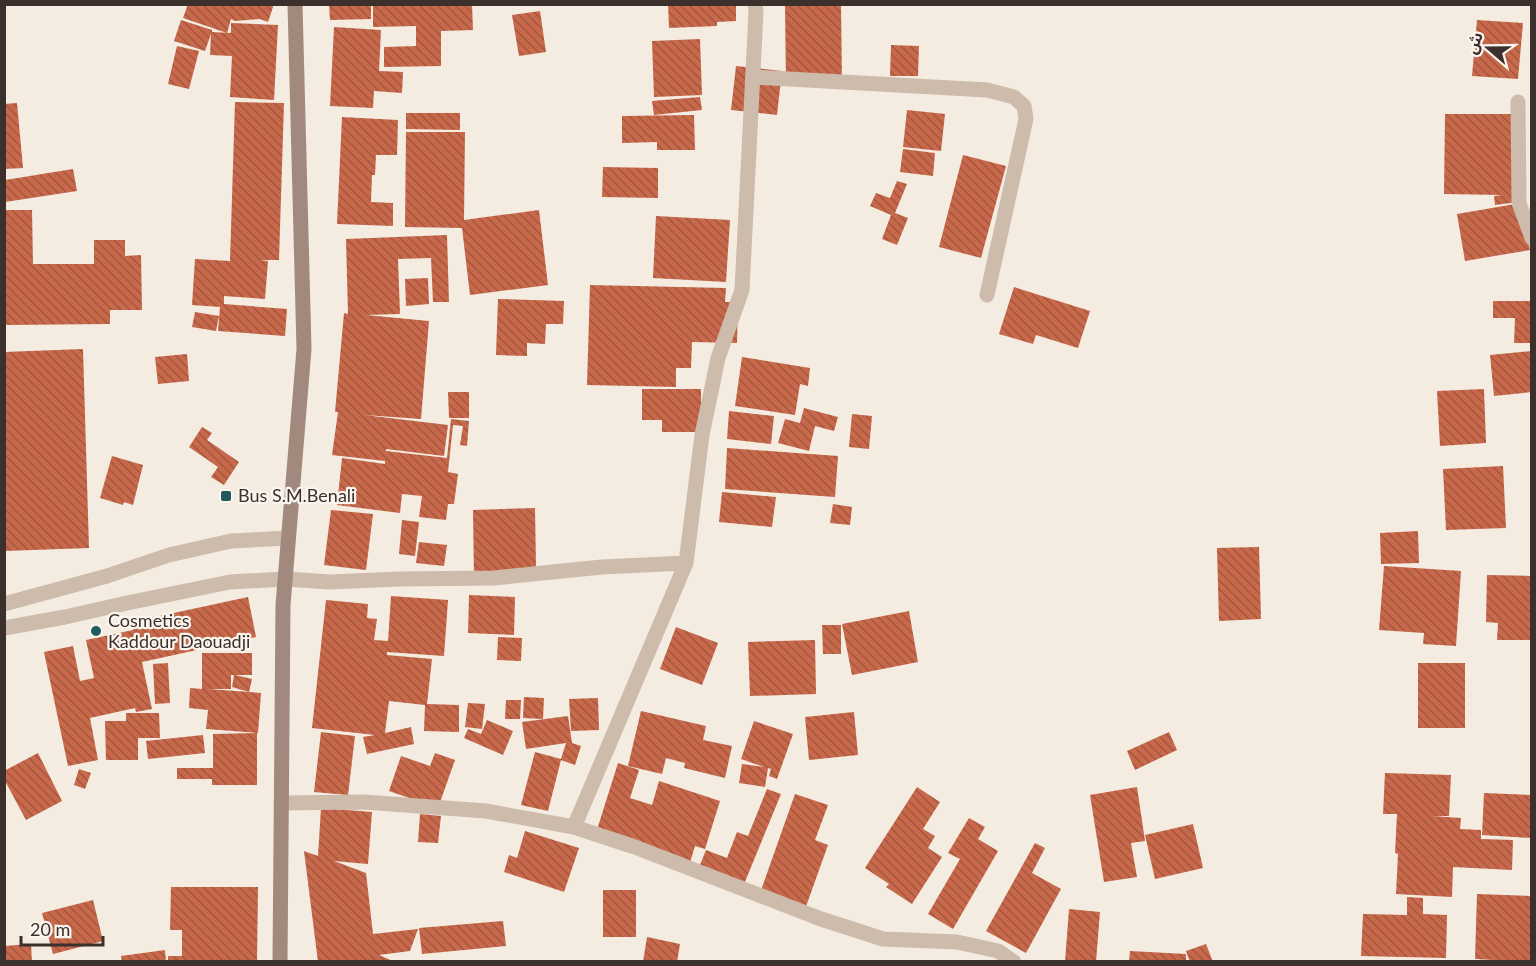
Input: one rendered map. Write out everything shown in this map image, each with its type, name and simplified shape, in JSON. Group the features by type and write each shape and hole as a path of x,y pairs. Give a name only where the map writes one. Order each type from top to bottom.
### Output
{"main road":[{"path":"280,962 283,605 304,349 296,4"}],"street":[{"path":"574,827 686,563 704,424 718,358 742,290 755,4"},
{"path":"753,77 987,90 1014,97 1024,106 1026,119 987,295"},
{"path":"1518,102 1519,203 1532,238"},
{"path":"4,604 106,576 169,555 231,541 288,538"},
{"path":"4,628 54,620 230,582 285,579 330,582 494,578 603,567 686,563"},
{"path":"281,802 364,802 486,811 574,827 635,847 821,920 883,939 957,942 998,951 1014,962"}],"building":[{"path":"188,4 274,4 268,22 260,19 235,21 231,19 227,33 183,18"},
{"path":"329,4 371,4 371,19 330,20"},
{"path":"373,4 472,4 473,30 441,31 441,66 384,67 384,47 416,46 416,26 373,27"},
{"path":"668,4 736,4 736,21 717,22 717,26 669,28"},
{"path":"785,4 841,4 842,86 786,86"},
{"path":"540,11 546,52 519,56 512,15"},
{"path":"181,20 212,30 212,32 231,33 231,23 278,25 274,100 230,97 232,56 210,55 211,34 205,51 174,41"},
{"path":"1477,20 1523,23 1518,79 1472,76"},
{"path":"334,27 381,30 379,71 403,72 402,93 374,91 373,108 330,106"},
{"path":"700,39 702,95 654,97 652,41"},
{"path":"891,45 919,46 918,76 890,76"},
{"path":"177,46 199,51 189,89 168,84"},
{"path":"736,66 782,71 777,115 731,110"},
{"path":"700,97 702,110 654,115 652,101"},
{"path":"235,102 284,103 279,260 260,260 268,261 265,299 224,296 224,304 287,309 285,336 218,331 220,307 192,305 195,259 230,261"},
{"path":"17,103 23,168 4,169 4,104"},
{"path":"907,110 945,114 941,151 903,147"},
{"path":"406,113 460,113 460,130 406,129"},
{"path":"1445,114 1515,114 1518,202 1495,205 1494,196 1503,195 1444,194"},
{"path":"694,115 695,150 657,150 657,142 622,143 622,116"},
{"path":"342,117 398,120 397,155 376,155 375,175 372,175 371,202 393,203 393,226 337,224"},
{"path":"406,132 465,132 464,220 539,210 548,285 470,295 462,228 405,227"},
{"path":"903,149 935,153 933,176 900,172"},
{"path":"963,155 1006,166 981,258 939,247"},
{"path":"603,167 658,168 658,198 602,197"},
{"path":"73,169 77,191 5,202 5,180"},
{"path":"897,181 907,184 895,213 908,218 897,245 882,239 891,215 870,206 876,193 890,198"},
{"path":"1521,203 1530,250 1465,261 1457,214"},
{"path":"4,210 32,210 33,264 94,264 94,240 125,240 125,256 141,255 142,310 110,310 110,324 4,325"},
{"path":"656,216 730,220 726,282 653,278"},
{"path":"447,235 449,302 433,302 431,258 398,259 400,314 366,315 429,321 421,419 364,415 448,425 444,456 386,449 386,451 447,458 451,419 469,421 467,446 460,445 463,426 453,425 448,472 458,474 454,504 448,504 446,520 419,517 422,496 402,494 400,513 337,505 342,458 385,464 385,461 332,455 338,412 335,412 344,313 348,314 346,239"},
{"path":"428,278 429,304 406,306 405,279"},
{"path":"590,285 726,288 725,302 738,302 737,343 692,342 691,368 676,368 676,387 587,385"},
{"path":"1014,287 1090,311 1078,348 1036,335 1033,344 999,334"},
{"path":"498,299 564,301 563,324 546,324 545,344 527,343 527,356 496,355"},
{"path":"1493,301 1532,301 1532,343 1514,343 1515,318 1493,318"},
{"path":"195,312 219,316 216,331 192,327"},
{"path":"83,349 89,548 4,551 4,352"},
{"path":"1532,351 1532,392 1494,396 1490,355"},
{"path":"187,354 189,381 158,384 155,357"},
{"path":"742,357 810,368 808,386 800,384 795,415 735,406"},
{"path":"642,389 701,389 701,432 662,432 662,420 642,420"},
{"path":"1484,389 1486,443 1440,446 1437,391"},
{"path":"448,392 469,392 469,418 449,418"},
{"path":"804,408 838,417 834,431 815,426 809,451 778,443 785,419 800,423"},
{"path":"729,411 774,416 771,444 727,439"},
{"path":"852,414 872,416 869,449 849,447"},
{"path":"202,427 212,433 207,440 239,462 224,485 211,477 218,467 189,447"},
{"path":"727,448 838,456 835,497 725,489"},
{"path":"112,456 143,465 133,505 124,502 123,505 100,498"},
{"path":"1503,466 1506,528 1446,530 1443,469"},
{"path":"722,492 776,497 772,527 719,522"},
{"path":"833,504 852,507 850,525 830,523"},
{"path":"535,508 536,568 516,568 516,578 474,579 473,510"},
{"path":"331,510 373,514 366,570 324,565"},
{"path":"402,520 419,522 415,556 399,554"},
{"path":"1418,531 1419,563 1381,564 1380,533"},
{"path":"419,542 447,545 444,566 416,563"},
{"path":"1259,547 1261,619 1219,621 1217,548"},
{"path":"1384,566 1461,571 1456,646 1423,644 1424,633 1379,630"},
{"path":"1487,575 1532,576 1532,640 1497,640 1498,623 1486,622"},
{"path":"469,595 515,597 514,635 468,633"},
{"path":"391,596 448,600 444,656 387,652 387,655 432,659 427,704 459,705 459,732 424,731 425,705 389,701 385,733 411,727 414,744 367,754 363,737 375,735 312,728 326,600 368,604 367,618 377,619 374,640 388,641"},
{"path":"248,597 256,637 142,662 152,709 136,712 135,708 90,718 98,760 68,766 44,652 73,646 80,681 94,678 86,640 133,630 132,622"},
{"path":"909,611 918,662 852,675 842,624"},
{"path":"822,625 841,625 841,654 823,654"},
{"path":"676,627 718,643 702,685 660,669"},
{"path":"498,637 522,638 521,661 497,660"},
{"path":"815,640 816,694 750,696 748,642"},
{"path":"202,653 252,653 252,675 235,675 252,679 249,692 232,687 234,675 231,675 231,689 208,689 261,693 258,733 206,729 208,710 189,708 190,688 202,689"},
{"path":"168,663 170,703 155,704 153,664"},
{"path":"1418,663 1465,663 1465,728 1418,728"},
{"path":"524,697 544,698 543,719 523,718"},
{"path":"598,698 599,730 571,731 569,699"},
{"path":"506,700 521,700 520,719 505,719"},
{"path":"468,703 485,704 482,729 465,727"},
{"path":"641,711 706,726 703,740 732,746 725,778 684,768 685,763 666,758 662,774 628,766"},
{"path":"854,712 858,755 809,760 805,717"},
{"path":"126,713 159,713 160,738 138,738 138,760 106,760 105,721 126,721"},
{"path":"568,716 572,743 581,746 575,765 561,760 548,811 521,805 535,752 561,759 566,743 526,749 522,722"},
{"path":"487,720 513,731 503,755 464,738 468,729 481,734"},
{"path":"754,721 793,734 777,779 769,776 771,769 768,768 765,787 739,783 742,764 764,767 741,759"},
{"path":"321,732 355,736 348,795 314,792"},
{"path":"1169,732 1177,750 1135,770 1127,751"},
{"path":"257,733 257,785 212,785 212,779 177,779 177,768 213,768 213,734"},
{"path":"203,735 205,753 148,759 146,741"},
{"path":"38,753 62,801 26,820 4,779 4,771"},
{"path":"435,753 455,760 438,808 389,791 401,756 430,766"},
{"path":"618,763 639,770 630,798 652,805 659,781 720,801 705,849 695,846 689,866 595,836"},
{"path":"79,769 91,773 85,789 74,785"},
{"path":"1385,773 1451,775 1449,816 1432,816 1461,818 1460,829 1481,830 1481,839 1513,840 1512,870 1453,867 1452,897 1396,894 1397,814 1383,814"},
{"path":"917,787 940,802 923,829 935,836 928,848 942,857 912,904 886,887 889,884 865,868"},
{"path":"1137,787 1145,841 1131,843 1137,877 1104,882 1090,795"},
{"path":"767,789 781,794 742,889 698,870 706,850 727,858 737,832 748,836"},
{"path":"1484,793 1532,795 1532,838 1482,835"},
{"path":"795,794 828,805 815,840 828,845 804,912 759,896"},
{"path":"321,808 372,812 368,864 334,861 366,873 373,934 418,929 410,951 379,955 395,962 318,962 304,851 318,856"},
{"path":"420,814 441,816 438,843 418,842"},
{"path":"969,818 985,827 978,839 998,851 953,929 928,914 960,859 948,853"},
{"path":"1193,824 1203,868 1155,879 1145,835"},
{"path":"525,831 579,848 564,892 504,872 509,855 517,858"},
{"path":"1035,843 1045,848 1032,873 1061,889 1026,953 986,931"},
{"path":"171,887 258,887 257,962 168,962 168,956 182,956 182,930 170,930"},
{"path":"603,890 636,890 636,937 603,937"},
{"path":"1477,894 1532,896 1532,962 1475,959"},
{"path":"1407,897 1423,898 1423,914 1447,915 1446,958 1361,956 1363,914 1407,915"},
{"path":"93,900 103,941 53,954 42,913"},
{"path":"1069,909 1100,912 1096,962 1065,962"},
{"path":"503,921 506,946 422,954 419,928"},
{"path":"647,937 680,944 677,962 643,962"},
{"path":"31,944 32,962 4,962 4,946"},
{"path":"1206,944 1213,962 1190,962 1186,951"},
{"path":"165,950 166,962 122,962 121,956"},
{"path":"1130,951 1186,954 1186,962 1129,962"}],"place":[{"name":"Bus S.M.Benali","path":"226,496"},
{"name":"Cosmetics Kaddour Daouadji","path":"96,631"}]}
